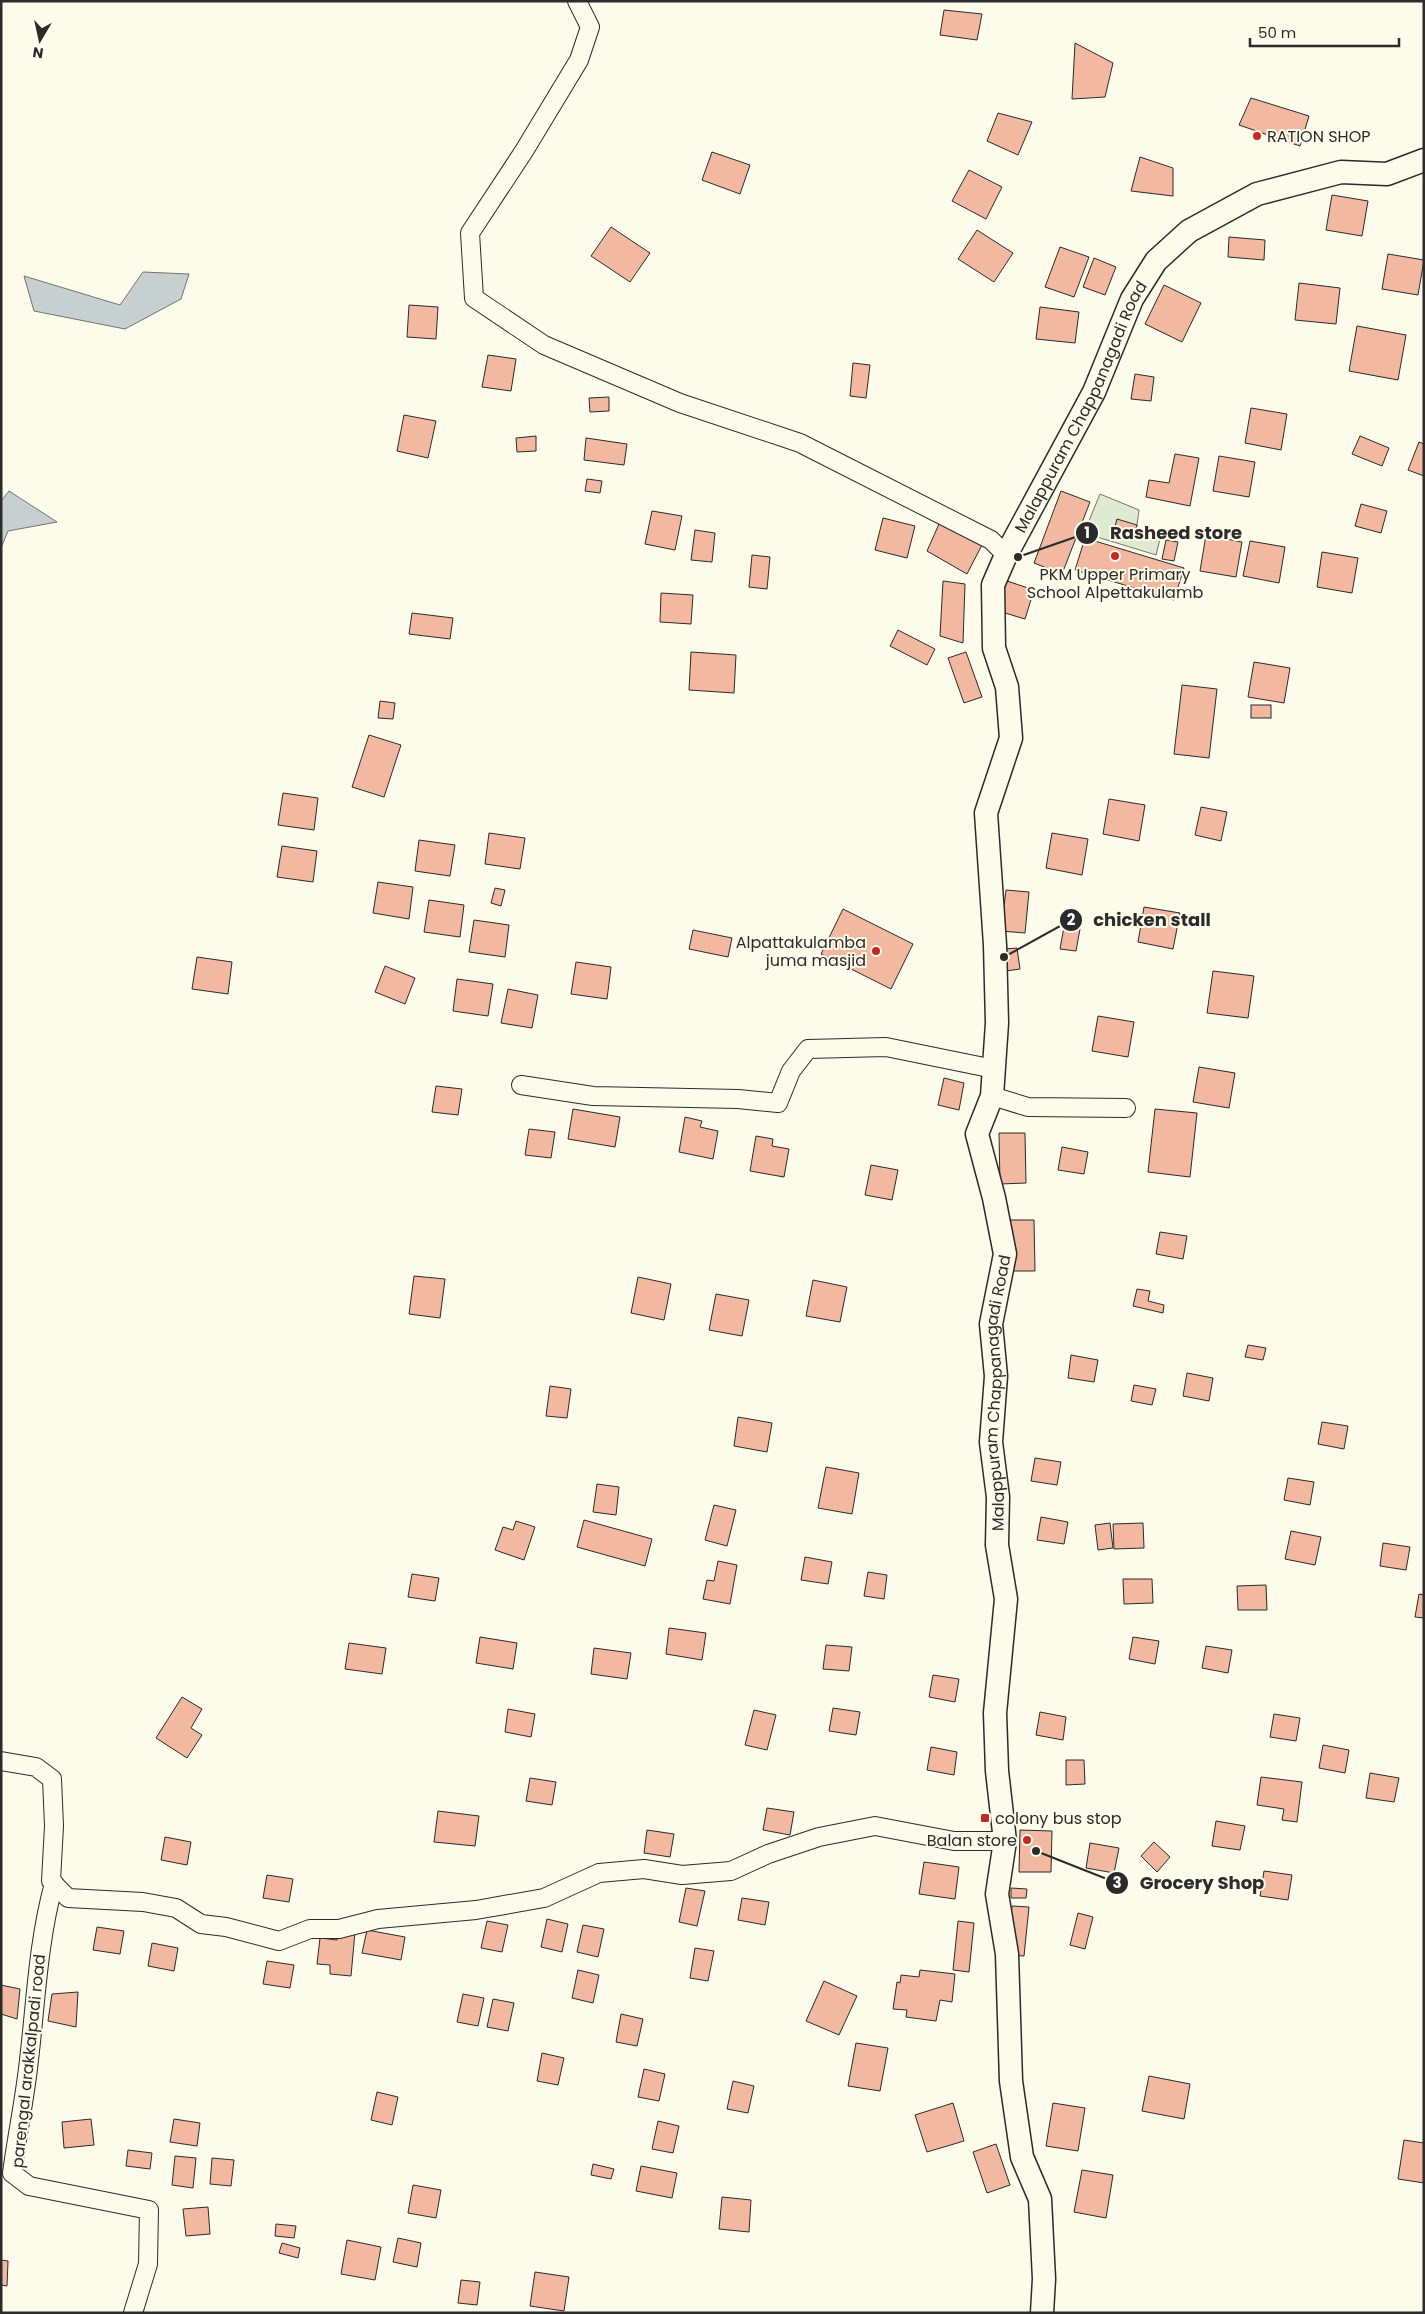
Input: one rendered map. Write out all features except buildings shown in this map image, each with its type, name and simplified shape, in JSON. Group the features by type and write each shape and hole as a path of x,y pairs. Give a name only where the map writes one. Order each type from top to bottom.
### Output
{"street":[{"path":"577,1 590,27 579,60 524,151 470,233 474,298 544,345 680,403 800,443 990,540 1006,555"},
{"name":"Malappuram Chappanagadi Road","path":"1042,2313 1044,2279 1040,2199 1022,2157 1011,2081 1007,1954 997,1894 1005,1841 997,1771 996,1713 1006,1599 997,1545 998,1498 991,1442 996,1376 992,1324 1004,1254 994,1198 978,1134 992,1096 997,1023 995,945 986,813 1011,738 1007,687 994,648 993,585 1006,555 1094,392 1132,299 1156,261 1189,231 1257,194 1341,172 1386,174 1419,162"},
{"path":"521,1085 593,1096 738,1099 778,1103 791,1071 808,1049 886,1047 994,1069"},
{"path":"992,1096 1028,1107 1126,1108"},
{"path":"1,1761 36,1767 52,1779 54,1826 51,1881 68,1898 143,1902 176,1908 201,1924 226,1927 279,1941 310,1929 339,1930 378,1919 476,1910 544,1898 599,1873 644,1869 682,1875 732,1871 768,1854 819,1837 875,1826 954,1841 1005,1841"},
{"name":"parengal arakkalpadi road","path":"54,1883 46,1912 37,1970 29,2061 12,2173 29,2186 149,2210 148,2264 133,2313"}],"green space":[{"path":"1100,494 1139,510 1136,532 1160,539 1156,555 1084,533"}],"shaded area":[{"path":"143,272 189,274 181,299 125,329 34,311 24,276 120,305"},
{"path":"9,491 57,522 8,531 1,548 1,501"}],"place":[{"name":"RATION SHOP","path":"1257,136"},
{"name":"PKM Upper Primary School Alpettakulamb","path":"1115,556"},
{"name":"Rasheed store","path":"1018,557"},
{"name":"Alpattakulamba juma masjid","path":"876,951"},
{"name":"chicken stall","path":"1004,957"},
{"name":"colony bus stop","path":"985,1818"},
{"name":"Balan store","path":"1027,1840"},
{"name":"Grocery Shop","path":"1036,1851"}]}
